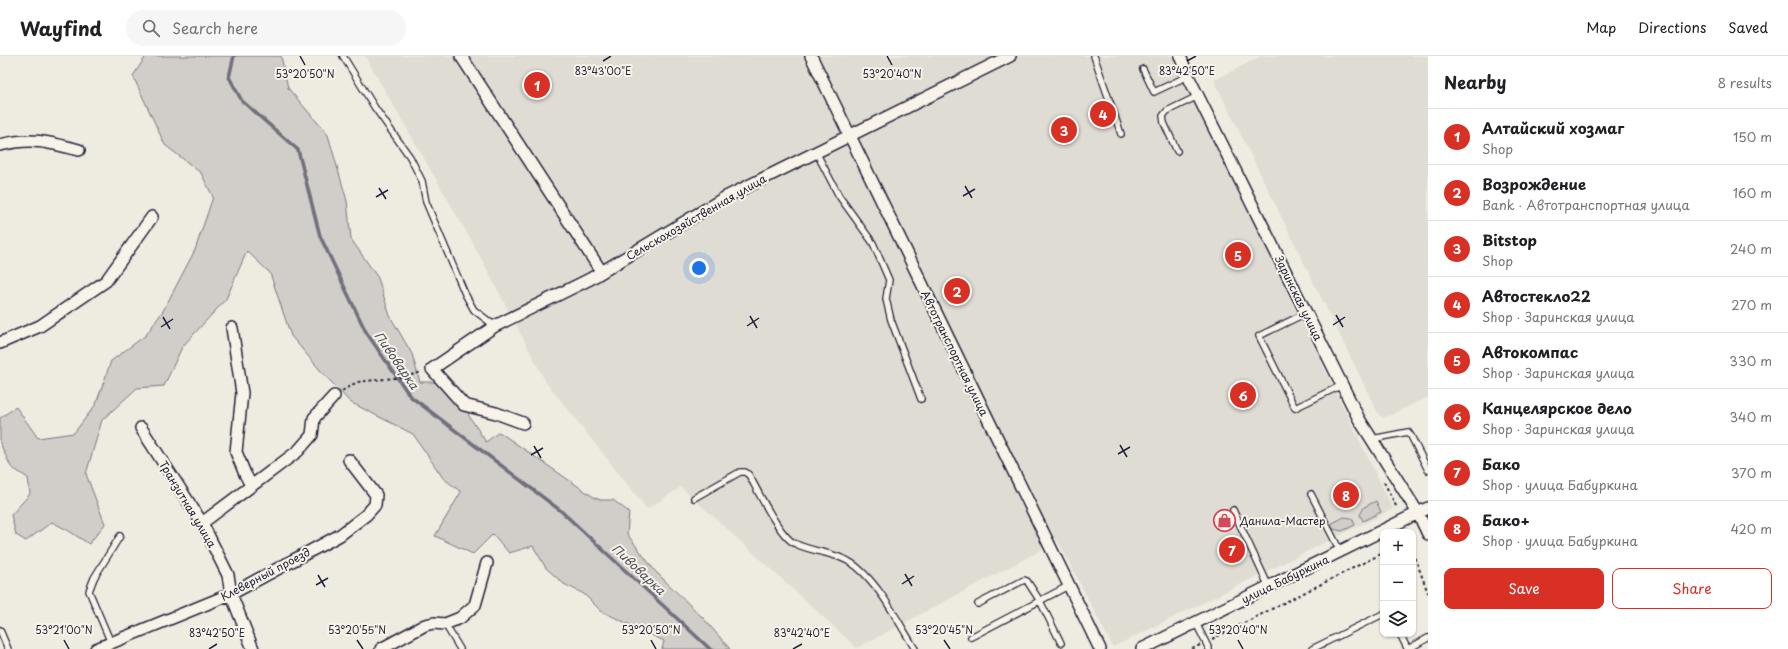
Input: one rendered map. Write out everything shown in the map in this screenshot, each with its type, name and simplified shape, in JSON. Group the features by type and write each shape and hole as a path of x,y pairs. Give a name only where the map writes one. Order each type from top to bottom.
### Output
{"street":[{"path":"461,56 601,271"},
{"name":"Автотранспортная улица","path":"811,56 1100,649"},
{"name":"Сельскохозяйственная улица","path":"432,369 495,326 590,279 726,197 1010,56"},
{"name":"Заринская улица","path":"1180,56 1188,76 1358,419 1423,510 1428,534"},
{"path":"0,145 18,141 48,141 79,150"},
{"path":"0,343 40,326 106,281 152,217"},
{"path":"232,328 242,393 236,452 251,485"},
{"path":"432,369 464,406 496,413 522,424"},
{"path":"202,523 298,451 312,435 314,418 334,396"},
{"name":"Транзитная улица","path":"142,428 202,523 228,575 231,594 253,649"},
{"name":"Клеверный проезд","path":"96,649 231,594 340,535 375,505 376,495 349,460"},
{"name":"улица Бабуркина","path":"1142,649 1423,510"},
{"path":"381,649 425,626 434,623 445,624 460,618 475,606 487,563"}],"lane":[{"path":"343,56 375,108 413,163 422,181 426,202 465,294 474,310 495,326"},
{"path":"1094,56 1121,134"},
{"path":"1143,69 1154,92 1188,76"},
{"path":"1177,151 1164,123 1163,116 1167,111 1198,96"},
{"path":"816,152 839,196 873,243 889,280 886,299 891,320 921,399"},
{"path":"1306,313 1259,336 1295,408 1342,385"},
{"path":"1372,439 1408,432 1428,470"},
{"path":"694,498 740,472 745,472 749,475 780,528 794,543 835,555 856,567 877,590 915,649"},
{"path":"1310,494 1340,552"},
{"path":"1233,510 1269,587"},
{"path":"111,643 89,591 94,578 120,536"},
{"path":"978,604 1024,580 1028,581 1061,643"},
{"path":"971,637 1068,586"},
{"path":"1312,649 1380,615"},
{"path":"1196,623 1209,649"},
{"path":"445,624 460,649"},
{"path":"0,630 8,649"},
{"path":"1402,637 1408,649 1428,638"}],"path":[{"path":"334,396 357,382 404,377 432,369"},
{"path":"1384,482 1398,508"},
{"path":"1192,649 1380,554"},
{"path":"1416,560 1428,592"}],"shaded area":[{"path":"146,56 281,56 288,88 328,135 347,201 351,239 378,278 390,316 412,354 420,382 434,382 465,396 469,416 486,442 499,432 595,498 601,500 613,500 629,512 627,534 655,571 704,619 730,649 662,649 664,641 601,611 584,594 564,584 546,568 533,546 509,553 493,534 473,554 435,536 461,492 443,478 413,434 350,402 320,370 291,336 270,273 247,251 226,299 182,347 164,386 137,388 102,420 86,474 105,524 89,544 52,522 26,541 16,535 11,515 30,494 28,478 11,467 0,443 0,418 16,407 38,438 74,433 96,404 111,361 146,335 163,311 195,250 213,197 201,173 165,145 133,76"},
{"path":"365,56 1172,56 1393,509 1113,647 1058,541 857,648 681,487 647,509 546,382 474,245"},
{"path":"1262,56 1428,56 1428,397 1384,418 1379,415 1214,80"},
{"path":"1376,501 1381,512 1363,521 1360,515 1364,507"},
{"path":"1344,517 1352,518 1355,525 1342,531 1333,529 1331,524"}],"waterway":[{"name":"Пивоварка","path":"234,56 229,77 242,101 298,150 320,236 366,332 410,396 561,511 710,649"}],"place":[{"name":"Алтайский хозмаг","path":"537,85"},
{"name":"Автостекло22","path":"1103,114"},
{"name":"Bitstop","path":"1064,130"},
{"name":"Автокомпас","path":"1238,255"},
{"name":"Возрождение","path":"957,291"},
{"name":"Канцелярское дело","path":"1243,395"},
{"name":"Бако+","path":"1346,495"},
{"name":"Данила-Мастер","path":"1225,520"},
{"name":"Бако","path":"1232,550"}]}
